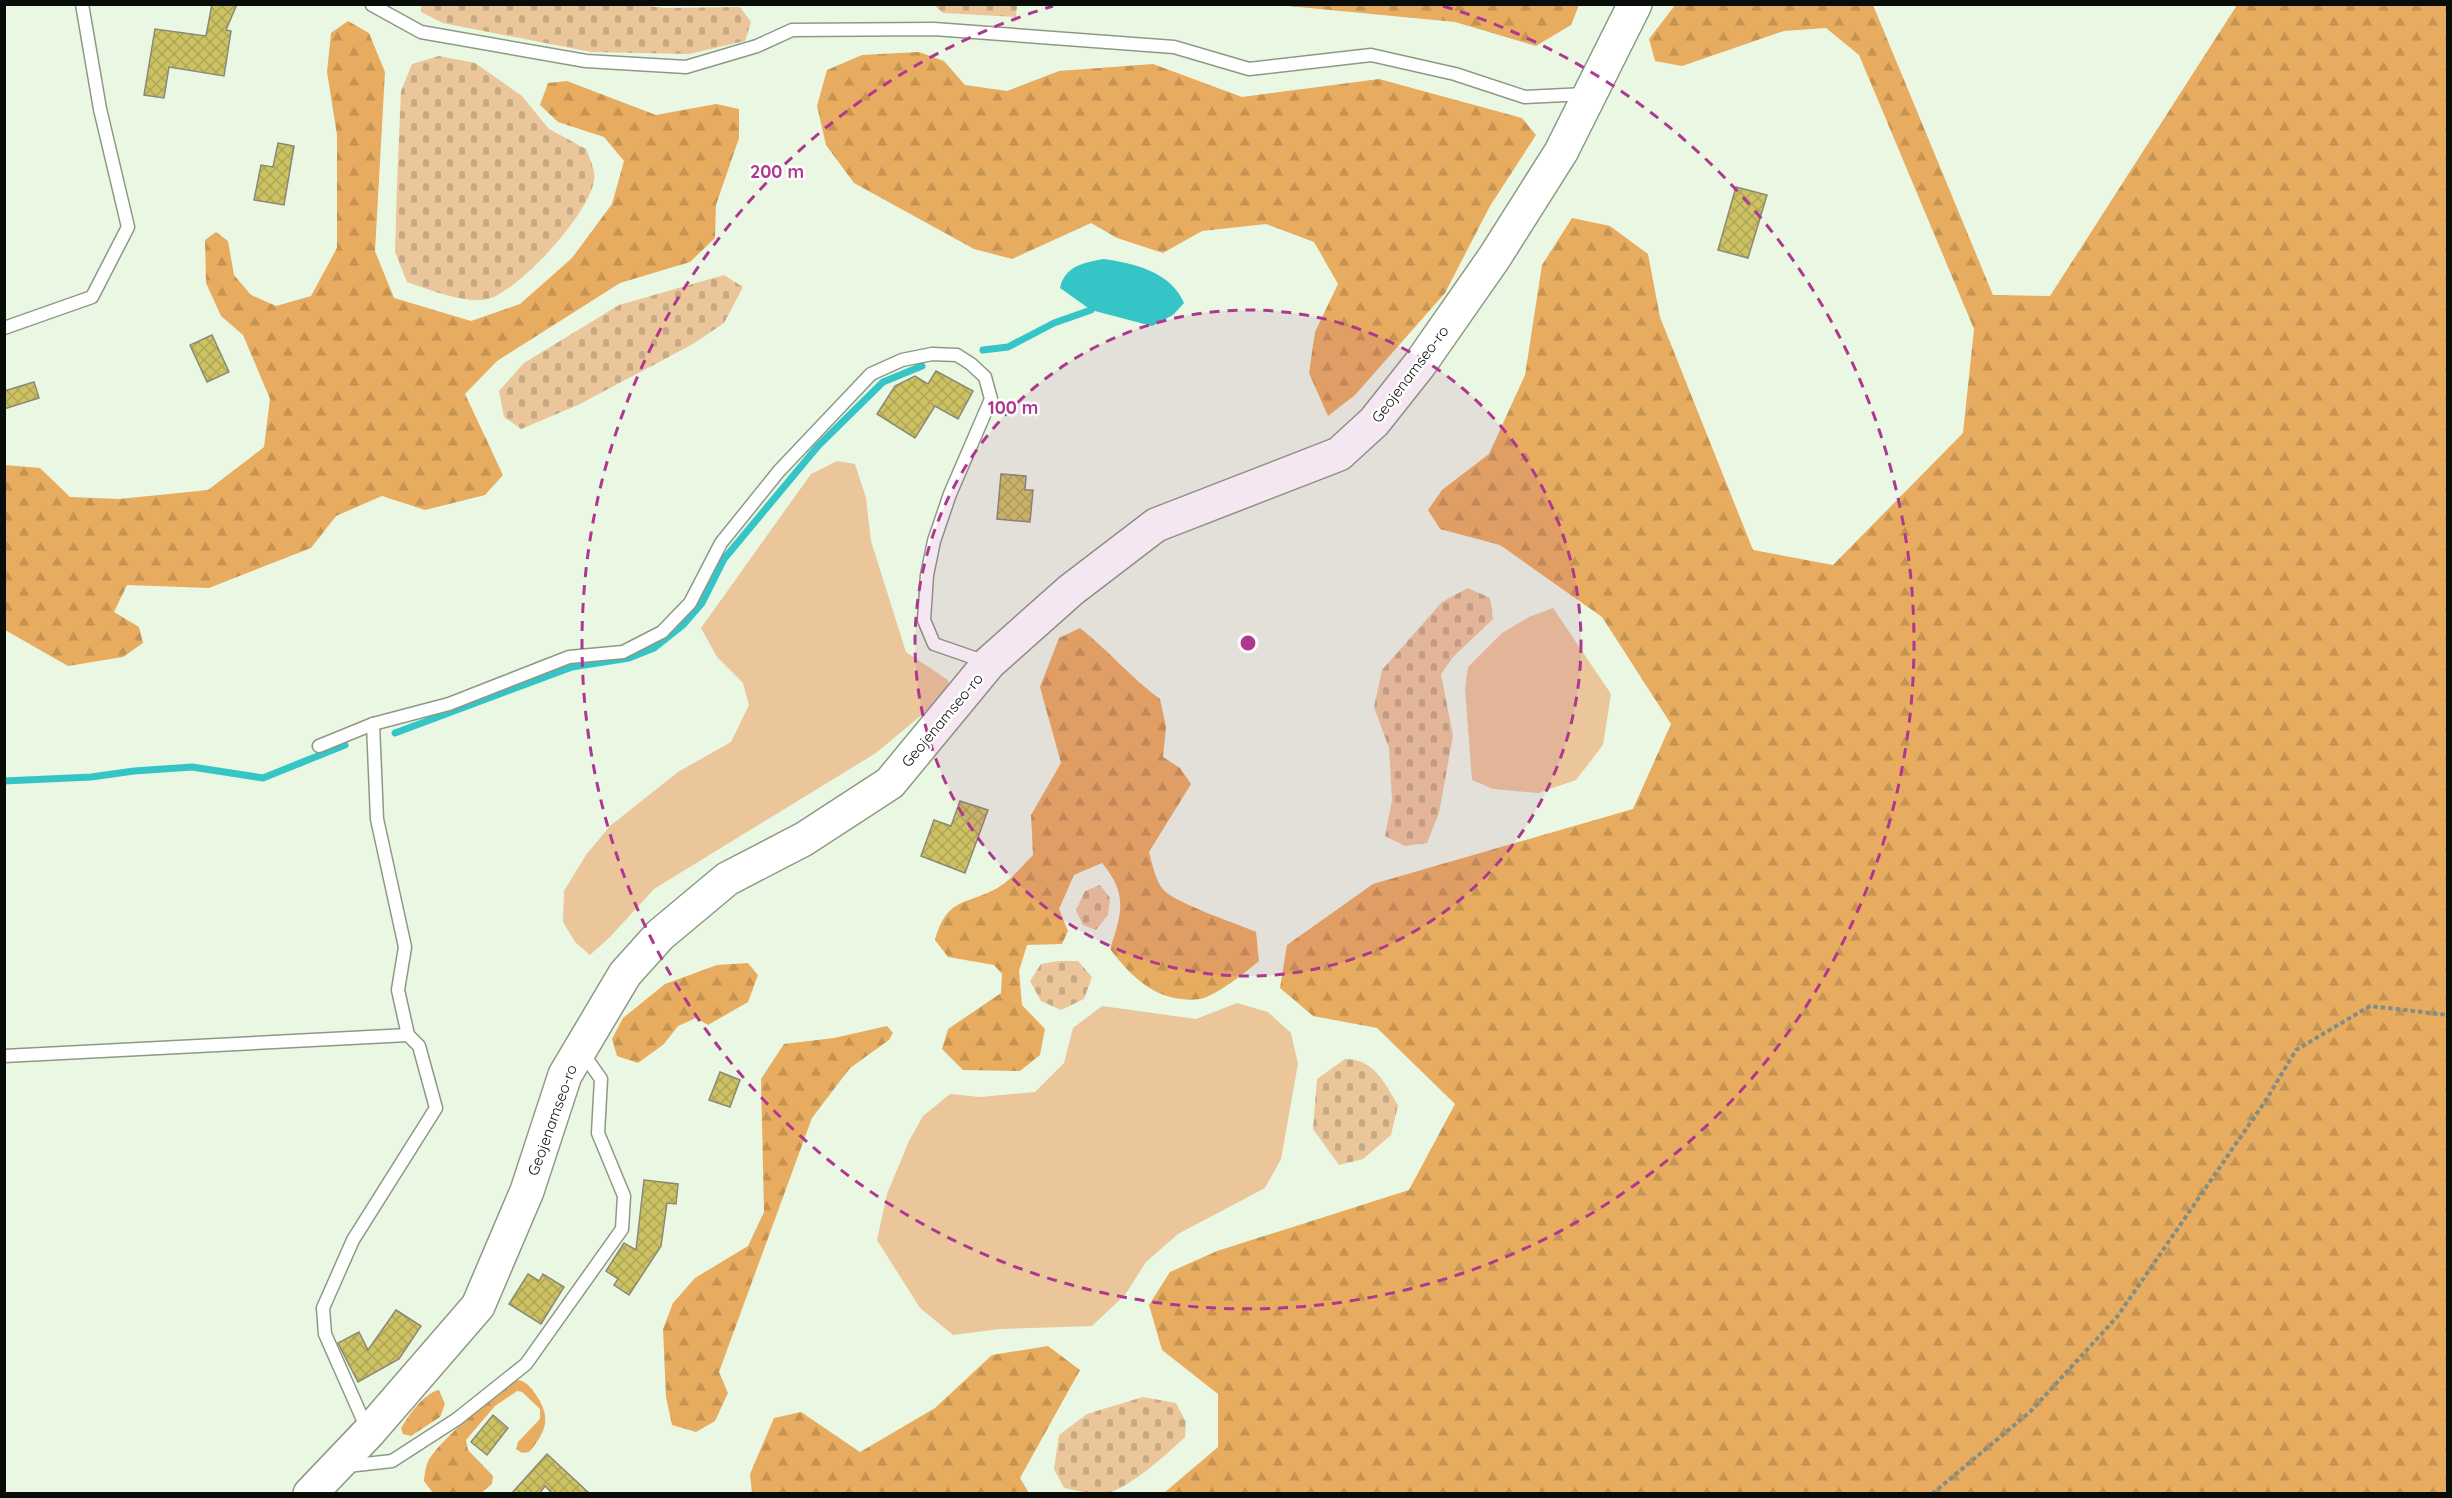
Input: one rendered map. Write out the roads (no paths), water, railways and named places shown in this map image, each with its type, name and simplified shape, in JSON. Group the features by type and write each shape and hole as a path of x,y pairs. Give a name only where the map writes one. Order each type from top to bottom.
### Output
{"main road":[{"name":"Geojenamseo-ro","path":"310,1494 369,1432 478,1306 527,1191 565,1075 625,974 660,935 727,879 804,839 890,783 989,663 1071,590 1156,525 1339,454 1374,422 1420,364 1494,258 1562,152 1635,4"}],"lane":[{"path":"4,328 92,297 128,227 100,109 82,4"},
{"path":"372,5 421,32 586,61 686,67 757,46 792,30 934,29 1174,47 1249,69 1371,55 1455,74 1525,96 1593,93"},
{"path":"319,746 373,724 450,704 569,657 623,652 662,632 690,603 721,543 779,471 870,375 902,360 932,354 957,355 971,364 985,377 991,399 950,494 934,541 927,575 924,620 934,644 989,663"},
{"path":"369,1432 325,1334 323,1308 353,1240 435,1108 419,1046 408,1035 398,990 405,947 377,819 373,724"},
{"path":"4,1056 408,1035"},
{"path":"336,1467 392,1461 457,1419 526,1364 622,1229 624,1196 598,1132 601,1078 579,1049"}],"water":[{"path":"1103,259 1127,263 1150,271 1170,284 1184,303 1173,315 1152,326 1091,310 1060,288 1062,281 1071,270 1082,264"}],"waterway":[{"path":"983,350 1008,347 1054,323 1091,310"},
{"path":"395,733 572,667 629,658 654,648 683,625 702,603 724,559 818,446 883,382 922,366"},
{"path":"4,781 91,777 192,767 263,778 345,745"}]}
